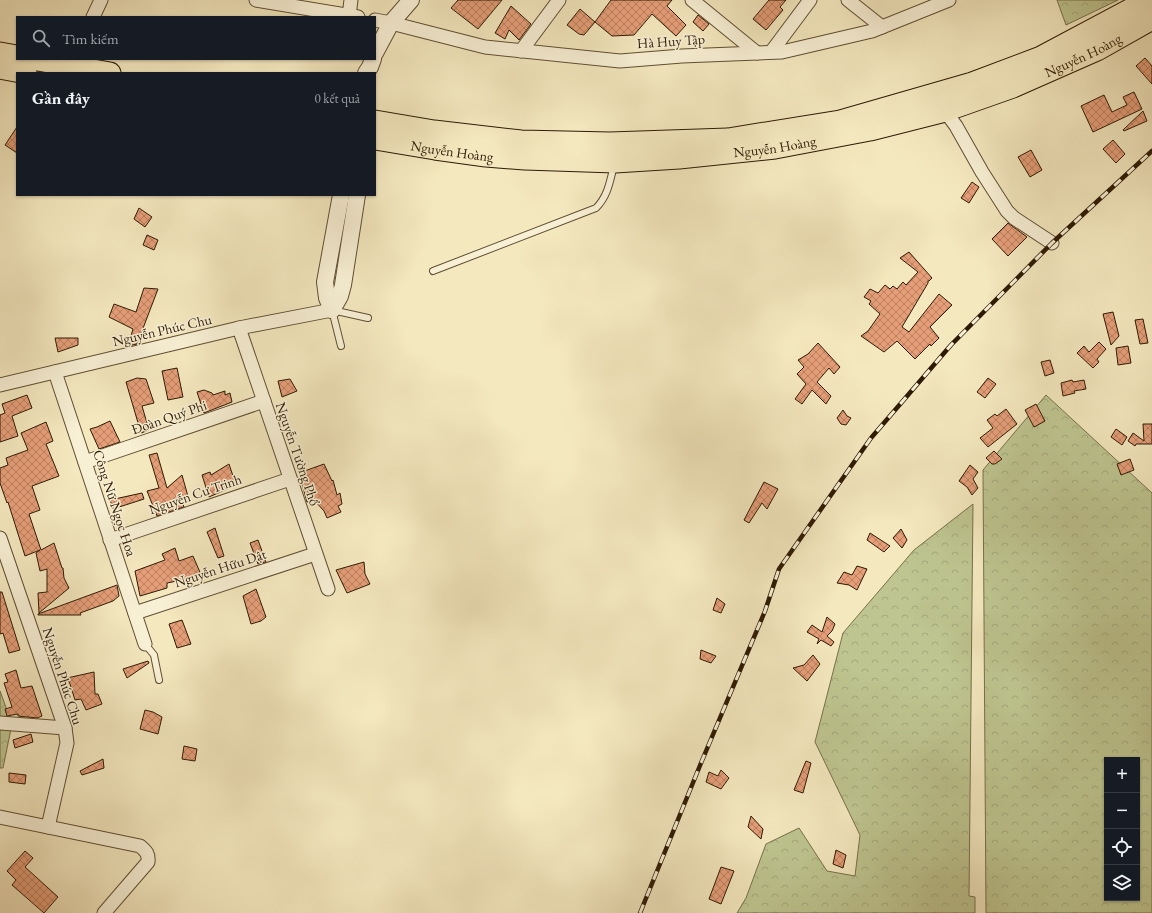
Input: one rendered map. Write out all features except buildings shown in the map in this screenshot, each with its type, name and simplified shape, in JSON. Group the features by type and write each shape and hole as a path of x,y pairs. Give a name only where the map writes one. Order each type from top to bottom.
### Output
{"highway":[{"name":"Nguyễn Hoàng","path":"376,139 610,143 728,139 840,121 972,83 1041,58 1148,0"},
{"name":"Nguyễn Hoàng","path":"376,121 486,156 525,159 615,162 679,158 775,148 870,130 945,111 1020,84 1097,50 1152,19"},
{"path":"0,53 16,56"},
{"path":"42,60 74,63 106,72"},
{"path":"0,68 21,72"}],"street":[{"path":"93,16 101,0"},
{"path":"256,0 353,16 351,0"},
{"path":"376,54 391,23 411,0"},
{"path":"521,50 559,0"},
{"path":"692,0 757,53"},
{"path":"772,51 810,0"},
{"path":"848,0 882,27"},
{"name":"Hà Huy Tập","path":"376,20 485,47 620,61 790,50 872,31 949,0"},
{"path":"945,111 956,126 982,172 1007,211 1014,218 1052,243"},
{"path":"332,310 327,298 325,282 341,196"},
{"path":"332,310 340,296 343,285 357,196"},
{"name":"Nguyễn Phúc Chu","path":"0,385 239,328 332,310"},
{"name":"Nguyễn Tường Phổ","path":"239,328 328,589"},
{"name":"Công Nữ Ngọc Hoa","path":"55,372 145,644"},
{"name":"Đoàn Quý Phi","path":"84,462 264,402"},
{"name":"Nguyễn Cư Trinh","path":"110,540 290,479"},
{"name":"Nguyễn Phúc Chu","path":"0,538 65,728 67,743 48,827"},
{"name":"Nguyễn Hữu Dật","path":"135,614 315,554"},
{"path":"0,723 65,728"},
{"path":"0,817 140,846 146,850 149,856 148,862 104,913"}],"lane":[{"path":"433,271 596,208 608,192 615,162"},
{"path":"341,346 332,310 368,318"},
{"path":"145,644 154,655 159,680"}],"green space":[{"path":"1057,0 1118,0 1066,25"},
{"path":"1046,395 1152,493 1152,913 986,913 983,470"},
{"path":"973,504 969,896 975,897 975,913 737,913 746,898 766,844 799,828 827,871 855,876 860,835 815,742 843,633 914,550"},
{"path":"0,691 12,724 3,768 0,768"}],"railway":[{"path":"640,913 765,611 779,569 871,438 951,345 1052,243 1152,151"}]}
